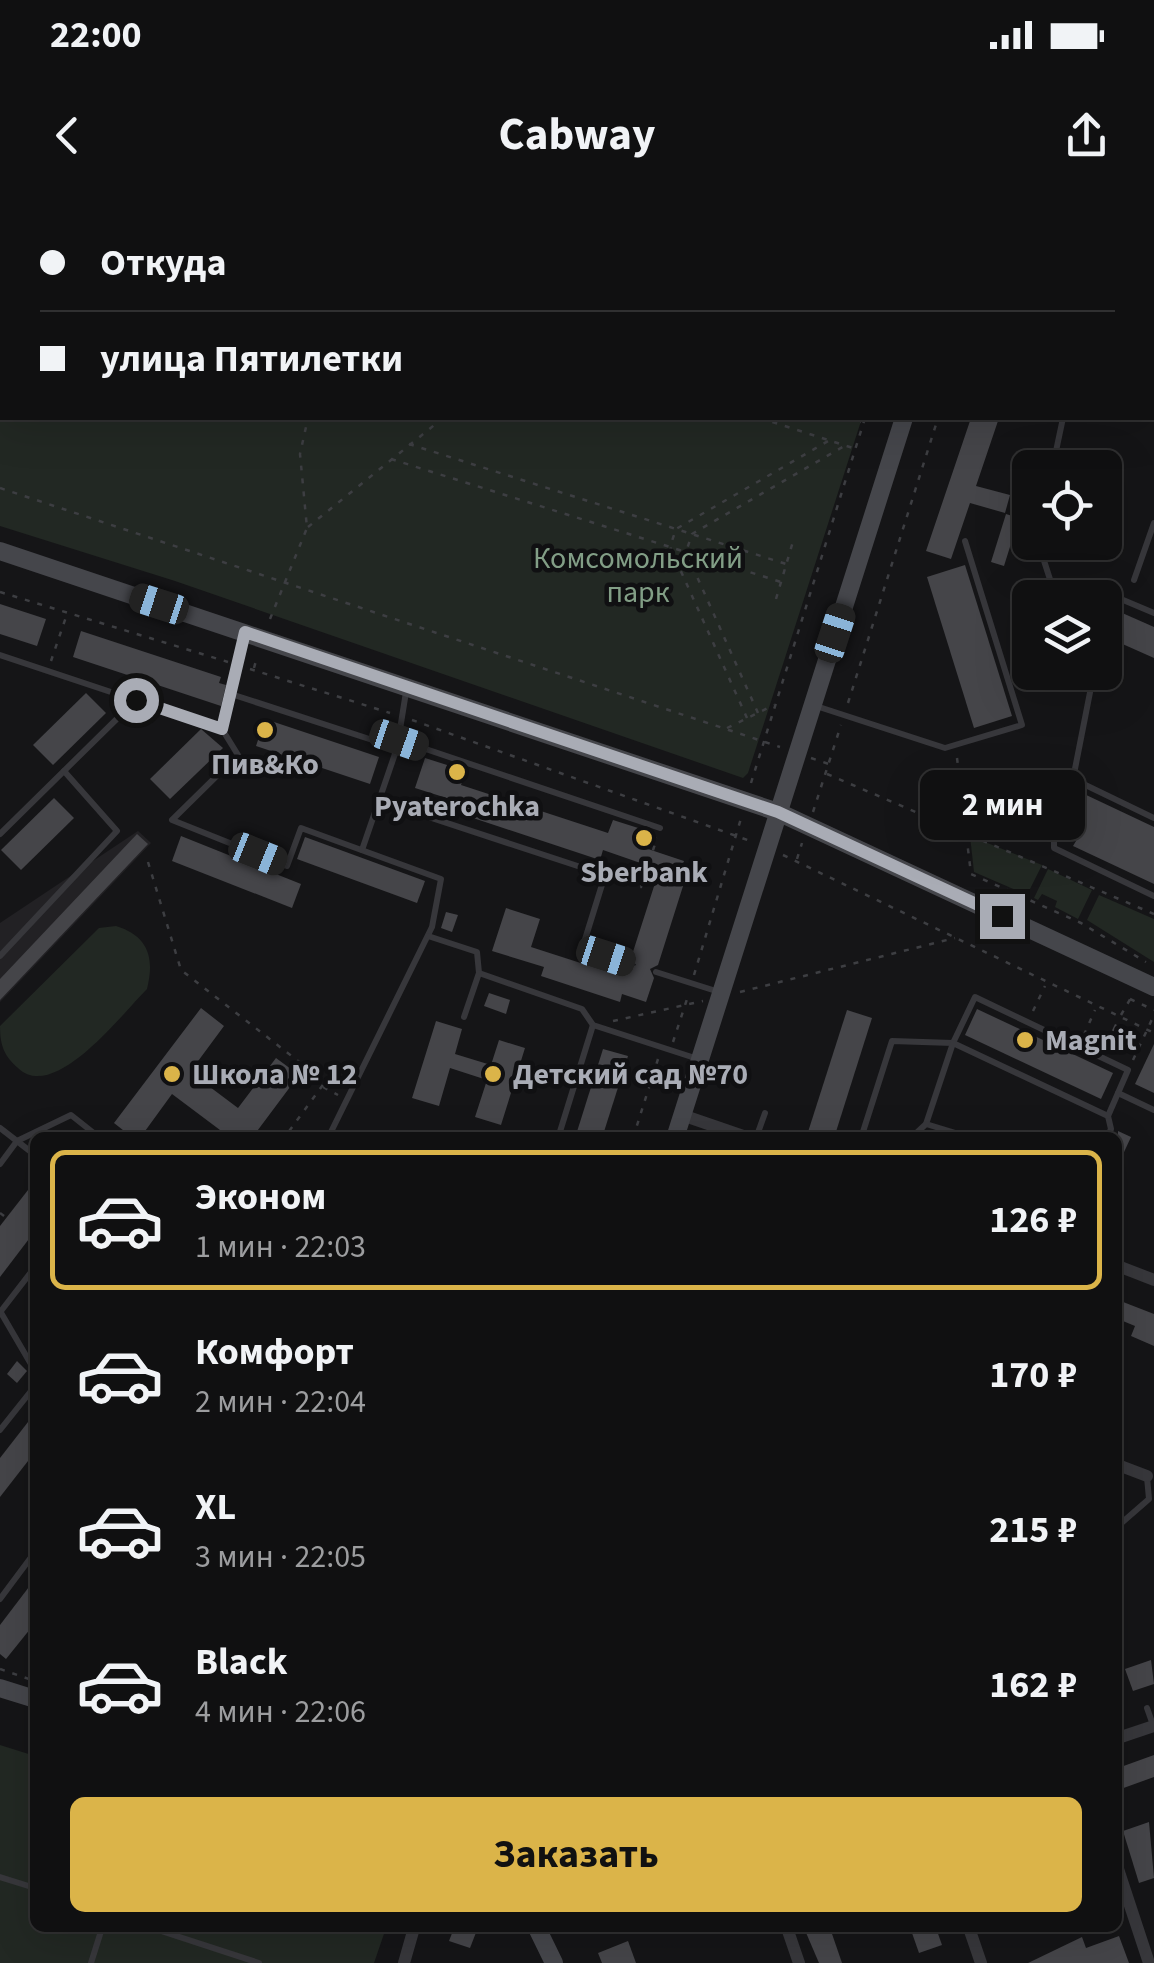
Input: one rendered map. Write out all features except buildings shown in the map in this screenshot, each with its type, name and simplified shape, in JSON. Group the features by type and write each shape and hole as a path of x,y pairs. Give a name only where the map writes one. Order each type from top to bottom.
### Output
{"main road":[{"path":"676,1132 903,420"},
{"path":"0,552 778,812 1154,987"},
{"path":"0,1688 30,1697"},
{"path":"539,1932 554,1963"}],"street":[{"path":"682,1115 734,1132"},
{"path":"1122,1268 1154,1280"},
{"path":"1122,1467 1147,1476"},
{"path":"1122,1737 1154,1726"},
{"path":"1122,1881 1149,1963"},
{"path":"404,1963 413,1932"},
{"path":"788,1932 799,1963"},
{"path":"970,1932 981,1963"}],"lane":[{"path":"1056,450 1063,420"},
{"path":"1134,580 1154,523"},
{"path":"812,704 946,748 1022,726 965,541"},
{"path":"1122,599 1154,614"},
{"path":"222,729 234,694 245,632"},
{"path":"0,655 222,729 238,755 172,820 287,866 301,828 441,879 427,936 331,1132"},
{"path":"362,850 398,744 407,686"},
{"path":"1090,690 1072,779 1054,819 1054,848 1154,896"},
{"path":"234,694 660,828"},
{"path":"0,834 136,700"},
{"path":"0,956 117,831 64,771"},
{"path":"1072,779 1154,818"},
{"path":"380,801 605,875 582,949 629,964"},
{"path":"427,936 477,952 479,973 464,1017"},
{"path":"656,972 720,995"},
{"path":"479,973 582,1009 593,1025 699,1059"},
{"path":"918,1132 926,1124 953,1043 974,997 1128,1070 1108,1116 1110,1132"},
{"path":"560,1132 593,1025"},
{"path":"863,1132 892,1041 953,1043 1108,1116"},
{"path":"1118,1093 1154,1110"},
{"path":"756,1132 765,1112"},
{"path":"38,1132 71,1115 92,1132"},
{"path":"926,1124 952,1132"},
{"path":"0,1128 30,1151"},
{"path":"0,1164 18,1142 30,1136"},
{"path":"30,1273 0,1311 30,1362"},
{"path":"0,1430 30,1392"},
{"path":"1122,1522 1149,1498 1147,1476"},
{"path":"0,1599 30,1559"},
{"path":"1147,1708 1154,1726"},
{"path":"0,1877 30,1886"},
{"path":"91,1963 101,1932"},
{"path":"164,1932 258,1963"}],"path":[{"path":"307,528 300,454 308,420"},
{"path":"270,619 307,528 439,420"},
{"path":"766,420 855,448"},
{"path":"756,766 864,420"},
{"path":"937,420 796,861 1046,985 1154,1033"},
{"path":"747,718 670,547 676,529 830,440"},
{"path":"409,444 786,564"},
{"path":"758,714 686,552 692,534 846,446"},
{"path":"391,459 780,582"},
{"path":"0,488 764,741"},
{"path":"776,599 794,538"},
{"path":"0,592 402,716 668,808 766,847"},
{"path":"48,671 67,615"},
{"path":"253,670 257,657"},
{"path":"725,728 777,704"},
{"path":"956,745 971,874 1080,923 1146,962"},
{"path":"826,774 1154,914"},
{"path":"605,875 641,887 668,808"},
{"path":"635,1132 658,1057 673,1044 736,835"},
{"path":"148,862 181,970 326,1082 288,1132"},
{"path":"593,1025 956,938"},
{"path":"1028,1023 1046,985"},
{"path":"1120,1016 1131,997 1154,1013 1128,1070"},
{"path":"1078,1046 1096,1009"},
{"path":"322,1086 346,1100"},
{"path":"0,1212 7,1218"},
{"path":"0,1670 30,1679"}],"shaded area":[{"path":"138,831 151,843 0,1002 0,923"}],"green space":[{"name":"Комсомольский парк","path":"0,420 861,420 748,773 743,778 175,581 0,526"},
{"path":"970,836 1042,865 1027,895 974,872"},
{"path":"1048,869 1092,890 1078,919 1055,907 1057,901 1042,894 1038,900 1034,898"},
{"path":"1099,895 1154,919 1154,962 1087,920"},
{"path":"116,926 135,936 146,949 150,967 147,989 104,1035 68,1065 50,1074 33,1076 18,1068 4,1050 0,1026 99,928"},
{"path":"0,1745 30,1754 30,1932 385,1932 374,1963 0,1963"}],"place":[{"name":"Пив&Ко","path":"265,730"},
{"name":"Pyaterochka","path":"457,772"},
{"name":"Sberbank","path":"644,838"},
{"name":"Magnit","path":"1025,1040"},
{"name":"Школа № 12","path":"172,1074"},
{"name":"Детский сад №70","path":"493,1074"}],"route":[{"path":"136,700 222,729 234,694 245,632 778,812 1002,916"}]}
